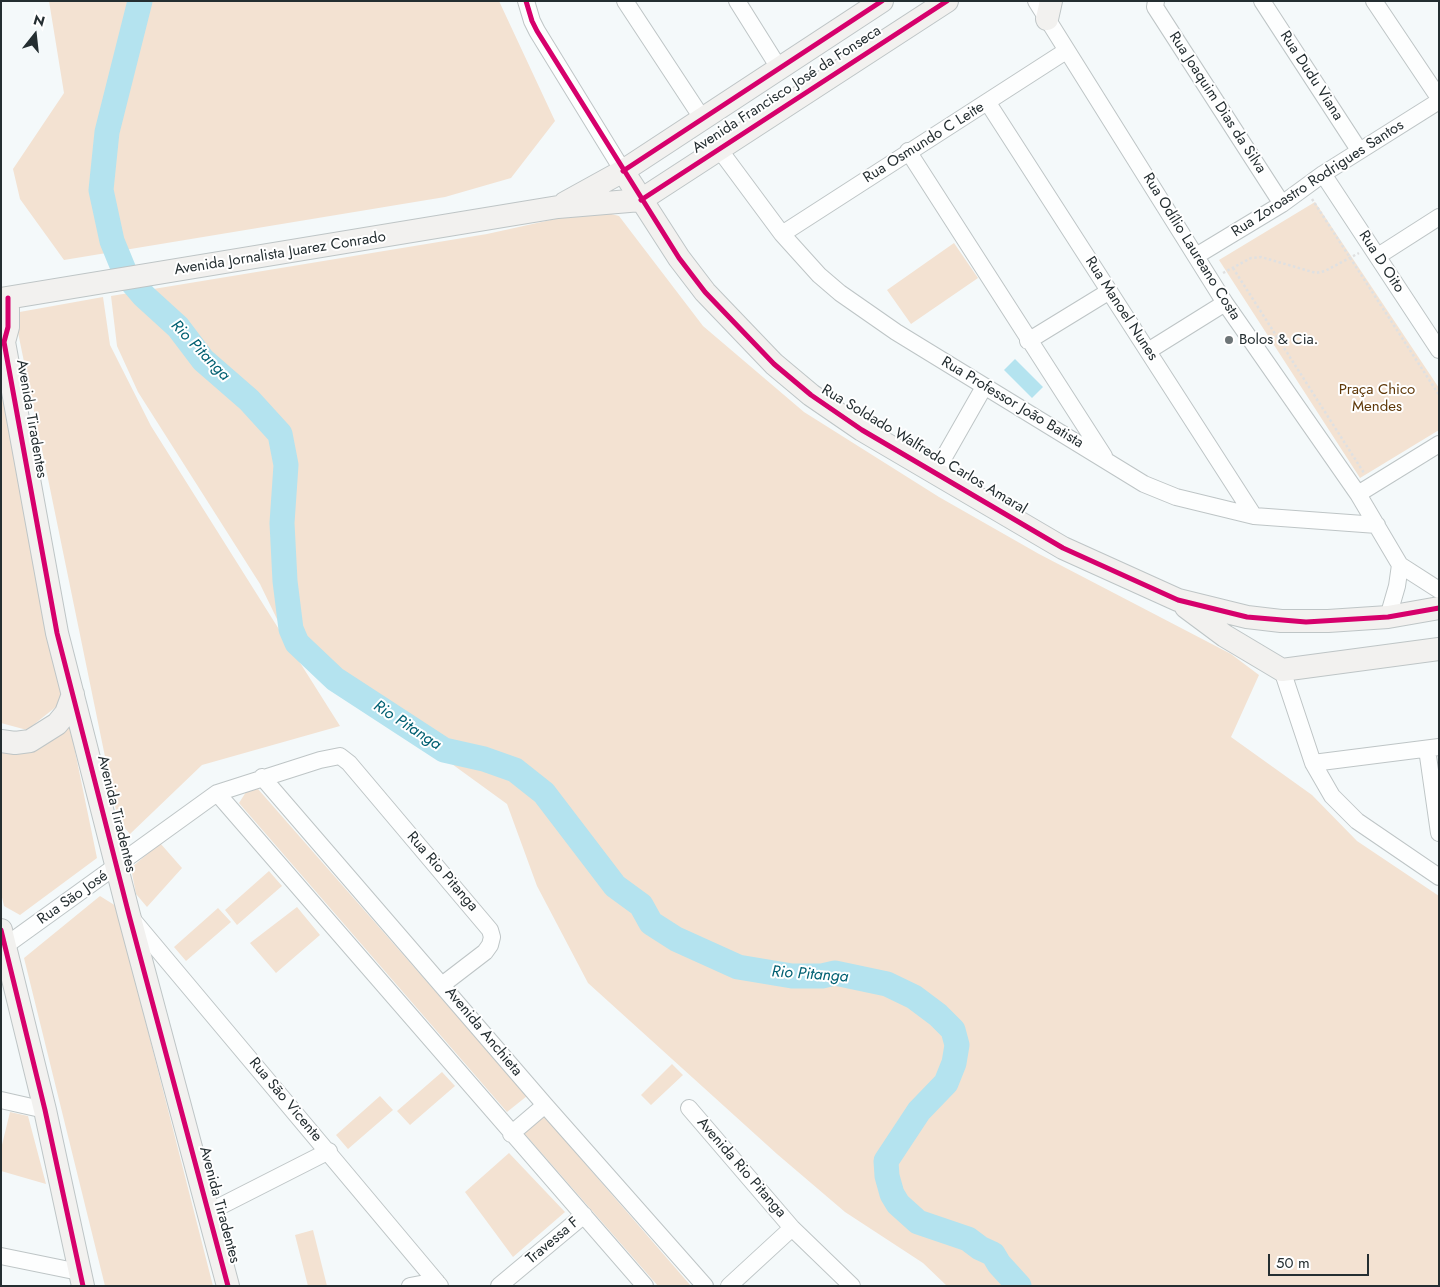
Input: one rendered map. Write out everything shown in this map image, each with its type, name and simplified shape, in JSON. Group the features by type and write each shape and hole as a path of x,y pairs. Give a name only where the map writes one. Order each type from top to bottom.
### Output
{"street":[{"path":"526,1 534,26 623,171"},
{"path":"625,1 702,118"},
{"path":"737,1 779,68"},
{"name":"Avenida Francisco José da Fonseca","path":"623,171 882,1"},
{"name":"Avenida Francisco José da Fonseca","path":"641,200 947,1"},
{"name":"Rua Joaquim Dias da Silva","path":"1156,1 1155,6 1282,204"},
{"name":"Rua Dudu Viana","path":"1262,1 1360,150"},
{"path":"1374,1 1439,99"},
{"name":"Rua Odílio Laureano Costa","path":"1045,7 1066,51 1225,303 1358,494 1400,565"},
{"name":"Rua Osmundo C Leite","path":"782,234 908,151 988,103 1066,51"},
{"name":"Rua Zoroastro Rodrigues Santos","path":"1196,256 1282,204 1323,174 1439,99"},
{"name":"Rua Manoel Nunes","path":"988,103 1254,516"},
{"name":"Rua Professor João Batista","path":"719,150 782,234 814,270 840,293 872,317 1107,461 1163,493 1254,516 1377,525"},
{"path":"908,151 1028,341 1107,461"},
{"name":"Rua Soldado Walfredo Carlos Amaral","path":"623,171 679,258 706,292 774,364 819,401 862,430 1063,548 1178,600"},
{"name":"Avenida Jornalista Juarez Conrado","path":"558,207 623,171"},
{"name":"Rua D Oito","path":"1323,174 1374,251 1434,331 1439,350"},
{"name":"Avenida Jornalista Juarez Conrado","path":"5,298 558,207 641,200"},
{"path":"1374,251 1439,217"},
{"path":"1028,341 1108,292"},
{"name":"Avenida Tiradentes","path":"5,298 8,328 3,341 57,633 128,915 228,1286"},
{"path":"1148,351 1225,303"},
{"path":"936,473 984,386"},
{"path":"1358,494 1439,444"},
{"path":"1388,617 1397,586 1400,565 1439,590"},
{"path":"1178,600 1247,617 1306,622 1388,617 1439,608"},
{"path":"1178,600 1252,652 1282,670 1439,649"},
{"path":"1247,617 1242,622 1241,629 1252,652"},
{"path":"1282,670 1313,763 1332,796 1345,810 1439,877"},
{"path":"1,741 15,743 30,741 57,724 66,713 73,694"},
{"path":"1313,763 1433,748 1439,833"},
{"name":"Rua São José","path":"2,942 116,867 217,793 328,758 342,757"},
{"name":"Rua Rio Pitanga","path":"342,757 490,930 492,937 490,945 484,952 442,985"},
{"name":"Avenida Anchieta","path":"262,778 545,1105 705,1286"},
{"path":"217,793 511,1134 645,1286"},
{"name":"Rua São Vicente","path":"128,915 329,1151 438,1284"},
{"path":"1,1256 81,1279 45,1110 2,942"},
{"path":"1,1100 45,1110"},
{"path":"511,1134 545,1105"},
{"name":"Avenida Rio Pitanga","path":"689,1108 792,1228 852,1286"},
{"path":"207,1213 329,1151"},
{"name":"Travessa F","path":"499,1286 584,1215"},
{"path":"729,1286 792,1228"},
{"path":"410,1286 438,1284"}],"path":[{"path":"1305,187 1439,395"},
{"path":"1210,279 1251,258 1261,257 1316,273 1326,271 1350,259 1374,251"},
{"path":"1233,268 1373,485"}],"green space":[{"path":"49,1 499,1 555,121 511,178 445,197 64,260 20,199 13,169 64,93"},
{"name":"Praça Chico Mendes","path":"1315,202 1439,388 1439,430 1360,478 1219,260"},
{"path":"596,210 619,216 703,326 804,412 939,497 1039,554 1231,654 1259,675 1231,737 1312,795 1357,841 1439,896 1439,1286 947,1286 923,1263 845,1212 777,1154 588,983 537,886 507,804 445,759 362,709 292,650 260,584 138,392 117,346 111,296 487,234"},
{"path":"954,243 978,278 911,324 887,290"},
{"path":"103,297 110,345 151,426 340,726 202,765 130,834 118,820 14,313"},
{"path":"1,387 62,702 27,730 1,723"},
{"path":"70,727 97,858 20,915 4,906 1,893 1,753 30,751"},
{"path":"258,789 527,1096 507,1112 239,803 246,792"},
{"path":"160,843 182,868 147,907 136,894 131,868"},
{"path":"269,871 282,886 237,925 225,910"},
{"path":"100,896 116,906 213,1286 105,1286 24,958"},
{"path":"297,907 320,935 276,973 250,943"},
{"path":"218,908 231,922 186,961 174,947"},
{"path":"672,1064 683,1075 651,1105 641,1095"},
{"path":"442,1072 455,1086 410,1125 397,1111"},
{"path":"380,1096 393,1110 348,1149 336,1135"},
{"path":"10,1112 28,1116 46,1184 1,1171 1,1149"},
{"path":"543,1115 691,1286 658,1286 524,1133"},
{"path":"509,1153 565,1212 513,1257 465,1192"},
{"path":"313,1230 327,1286 308,1286 295,1235"}],"water":[{"path":"1015,359 1043,387 1032,398 1004,370"}],"waterway":[{"name":"Rio Pitanga","path":"140,1 107,132 101,190 112,241 126,275 144,296 178,327 203,360 249,400 280,434 286,465 282,523 285,581 291,629 297,643 335,679 444,750 484,759 515,770 544,793 615,886 641,905 651,923 676,939 738,967 792,976 822,976 835,973 887,984 914,997 938,1015 953,1030 957,1045 954,1063 946,1083 919,1111 886,1161 887,1176 892,1194 898,1204 918,1222 968,1239 980,1248 993,1254 999,1264 1019,1286"}],"cycle path":[{"path":"526,1 537,31 679,258 705,292 774,364 811,395 862,430 1063,548 1178,600 1247,617 1306,622 1388,617 1439,608"},
{"path":"623,171 882,1"},
{"path":"641,200 947,1"},
{"path":"8,298 8,327 4,342 57,633 129,915 228,1286"},
{"path":"1,930 45,1110 83,1286"}],"place":[{"name":"Bolos & Cia.","path":"1229,340"}]}
